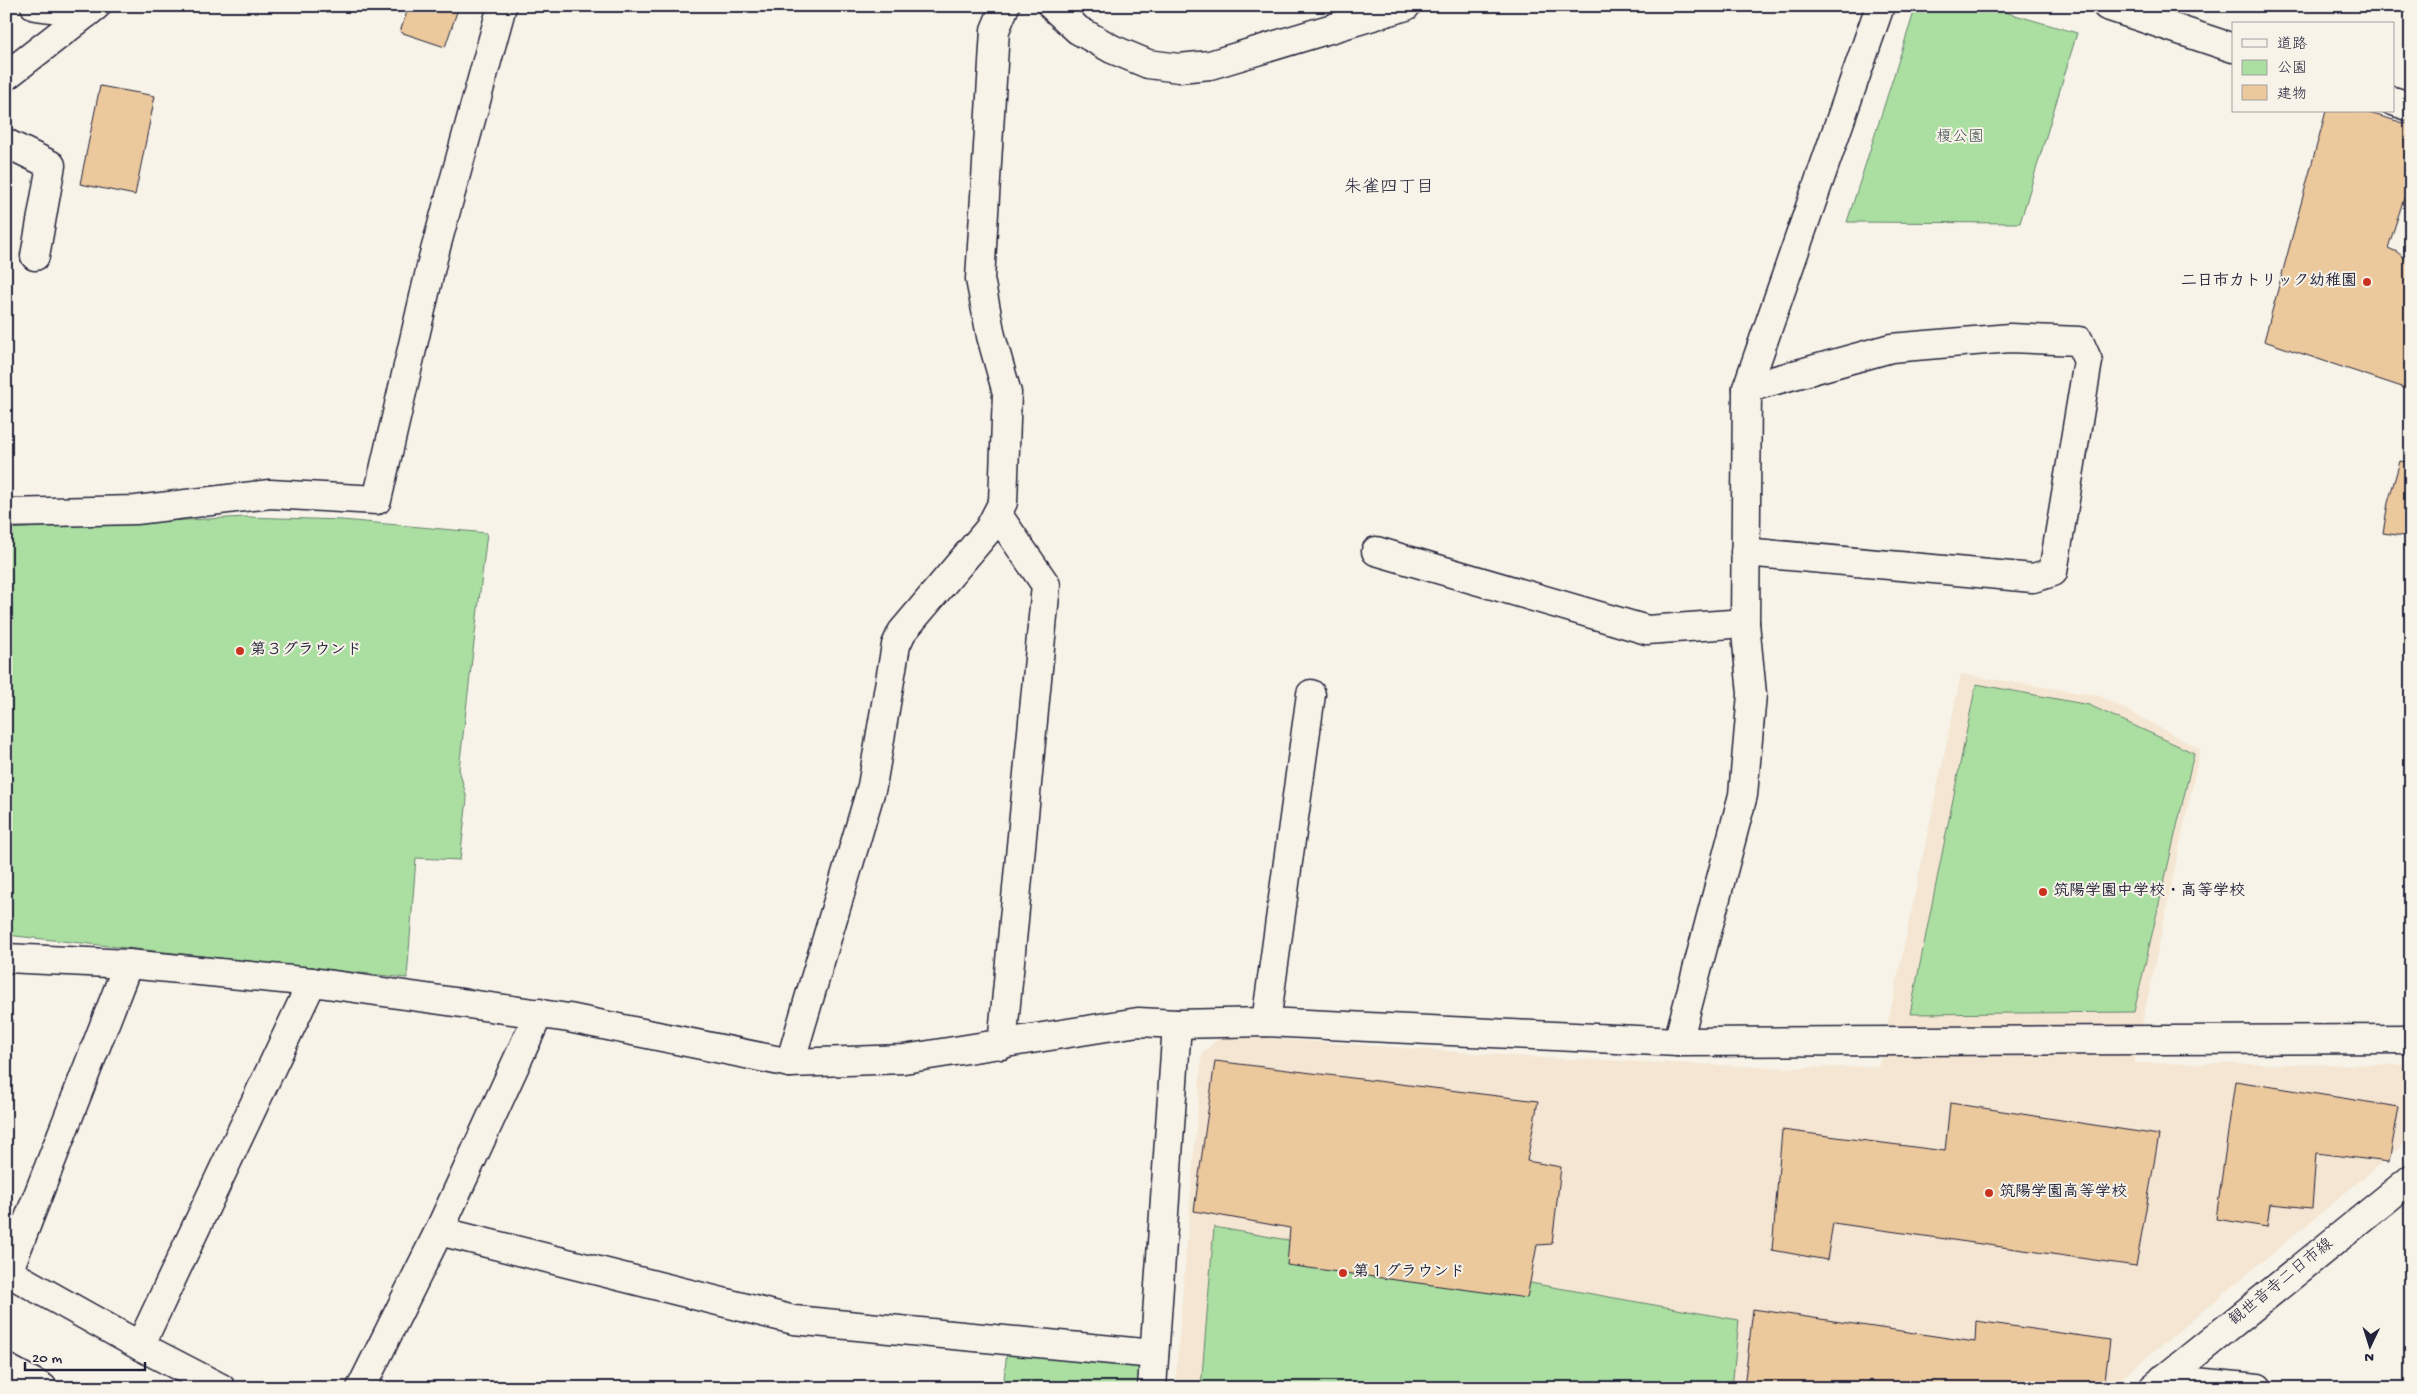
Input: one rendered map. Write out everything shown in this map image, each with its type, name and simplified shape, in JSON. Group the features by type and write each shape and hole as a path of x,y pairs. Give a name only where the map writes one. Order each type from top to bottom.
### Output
{"main road":[{"path":"35,6 92,10"},
{"path":"6,513 136,510 270,494 377,500 433,258 502,6"},
{"path":"790,1063 872,786 896,645 902,632 990,529 1003,502 1007,393 991,336 980,279 995,30 1005,6"},
{"path":"1052,6 1078,30 1112,49 1148,64 1179,68 1210,65 1406,6"},
{"path":"1678,1042 1743,795 1752,694 1745,623 1747,388 1880,6"},
{"path":"2107,6 2232,48"},
{"path":"6,76 92,10"},
{"path":"2394,101 2411,107"},
{"path":"6,143 51,165 35,256"},
{"path":"1745,552 2033,578 2053,572 2088,361 2079,341 2010,338 1891,348 1747,388"},
{"path":"998,515 1046,584 1002,1045"},
{"path":"1376,551 1647,630 1745,623"},
{"path":"1266,1022 1311,694"},
{"path":"6,958 128,964 312,982 540,1013 790,1063 904,1059 1138,1022 1177,1024 1266,1022 1678,1042 2411,1038"},
{"path":"128,964 7,1272 140,1346 221,1388"},
{"path":"140,1346 312,982"},
{"path":"361,1388 439,1231 540,1013"},
{"path":"1152,1388 1177,1024"},
{"name":"観世音寺二日市線","path":"2158,1384 2411,1178"},
{"path":"439,1231 794,1320 1154,1354"},
{"path":"6,1368 43,1388"},
{"path":"2158,1384 2258,1388"}],"shaded area":[{"name":"筑陽学園中学校・高等学校","path":"1961,674 2100,696 2200,749 2134,1063 2411,1065 2411,1138 2110,1388 1175,1388 1202,1054 1222,1035 1542,1058 1792,1068 1879,1066"}],"green space":[{"name":"榎公園","path":"1916,6 1984,6 2077,33 2020,223 1847,222"},
{"name":"第３グラウンド","path":"247,517 342,520 487,533 459,769 467,799 460,860 416,858 407,978 6,935 6,529"},
{"path":"1976,684 2089,705 2194,753 2134,1012 1910,1014"},
{"name":"第１グラウンド","path":"1214,1227 1739,1320 1732,1388 1201,1388"},
{"path":"1007,1351 1140,1365 1138,1388 1003,1388"}],"building":[{"path":"409,6 459,6 445,47 400,32"},
{"path":"100,86 155,96 135,195 80,184"},
{"path":"2326,112 2366,112 2411,125 2411,176 2388,248 2407,260 2410,269 2411,390 2264,341"},
{"path":"2400,461 2411,463 2411,537 2383,533 2388,503"},
{"path":"1215,1061 1538,1101 1527,1161 1561,1167 1552,1244 1537,1245 1527,1298 1287,1265 1290,1228 1194,1211"},
{"path":"2235,1081 2399,1107 2389,1162 2316,1153 2312,1208 2270,1204 2267,1227 2216,1219"},
{"path":"1950,1103 2159,1135 2136,1266 1833,1223 1827,1260 1772,1250 1782,1130 1945,1151"},
{"path":"1753,1309 1975,1342 1976,1321 2110,1340 2104,1388 1744,1388"}],"place":[{"name":"二日市カトリック幼稚園","path":"2367,282"},
{"name":"第３グラウンド","path":"240,651"},
{"name":"筑陽学園中学校・高等学校","path":"2043,892"},
{"name":"筑陽学園高等学校","path":"1989,1193"},
{"name":"第１グラウンド","path":"1343,1273"}],"district":[{"name":"朱雀四丁目","path":"1389,188"}]}
